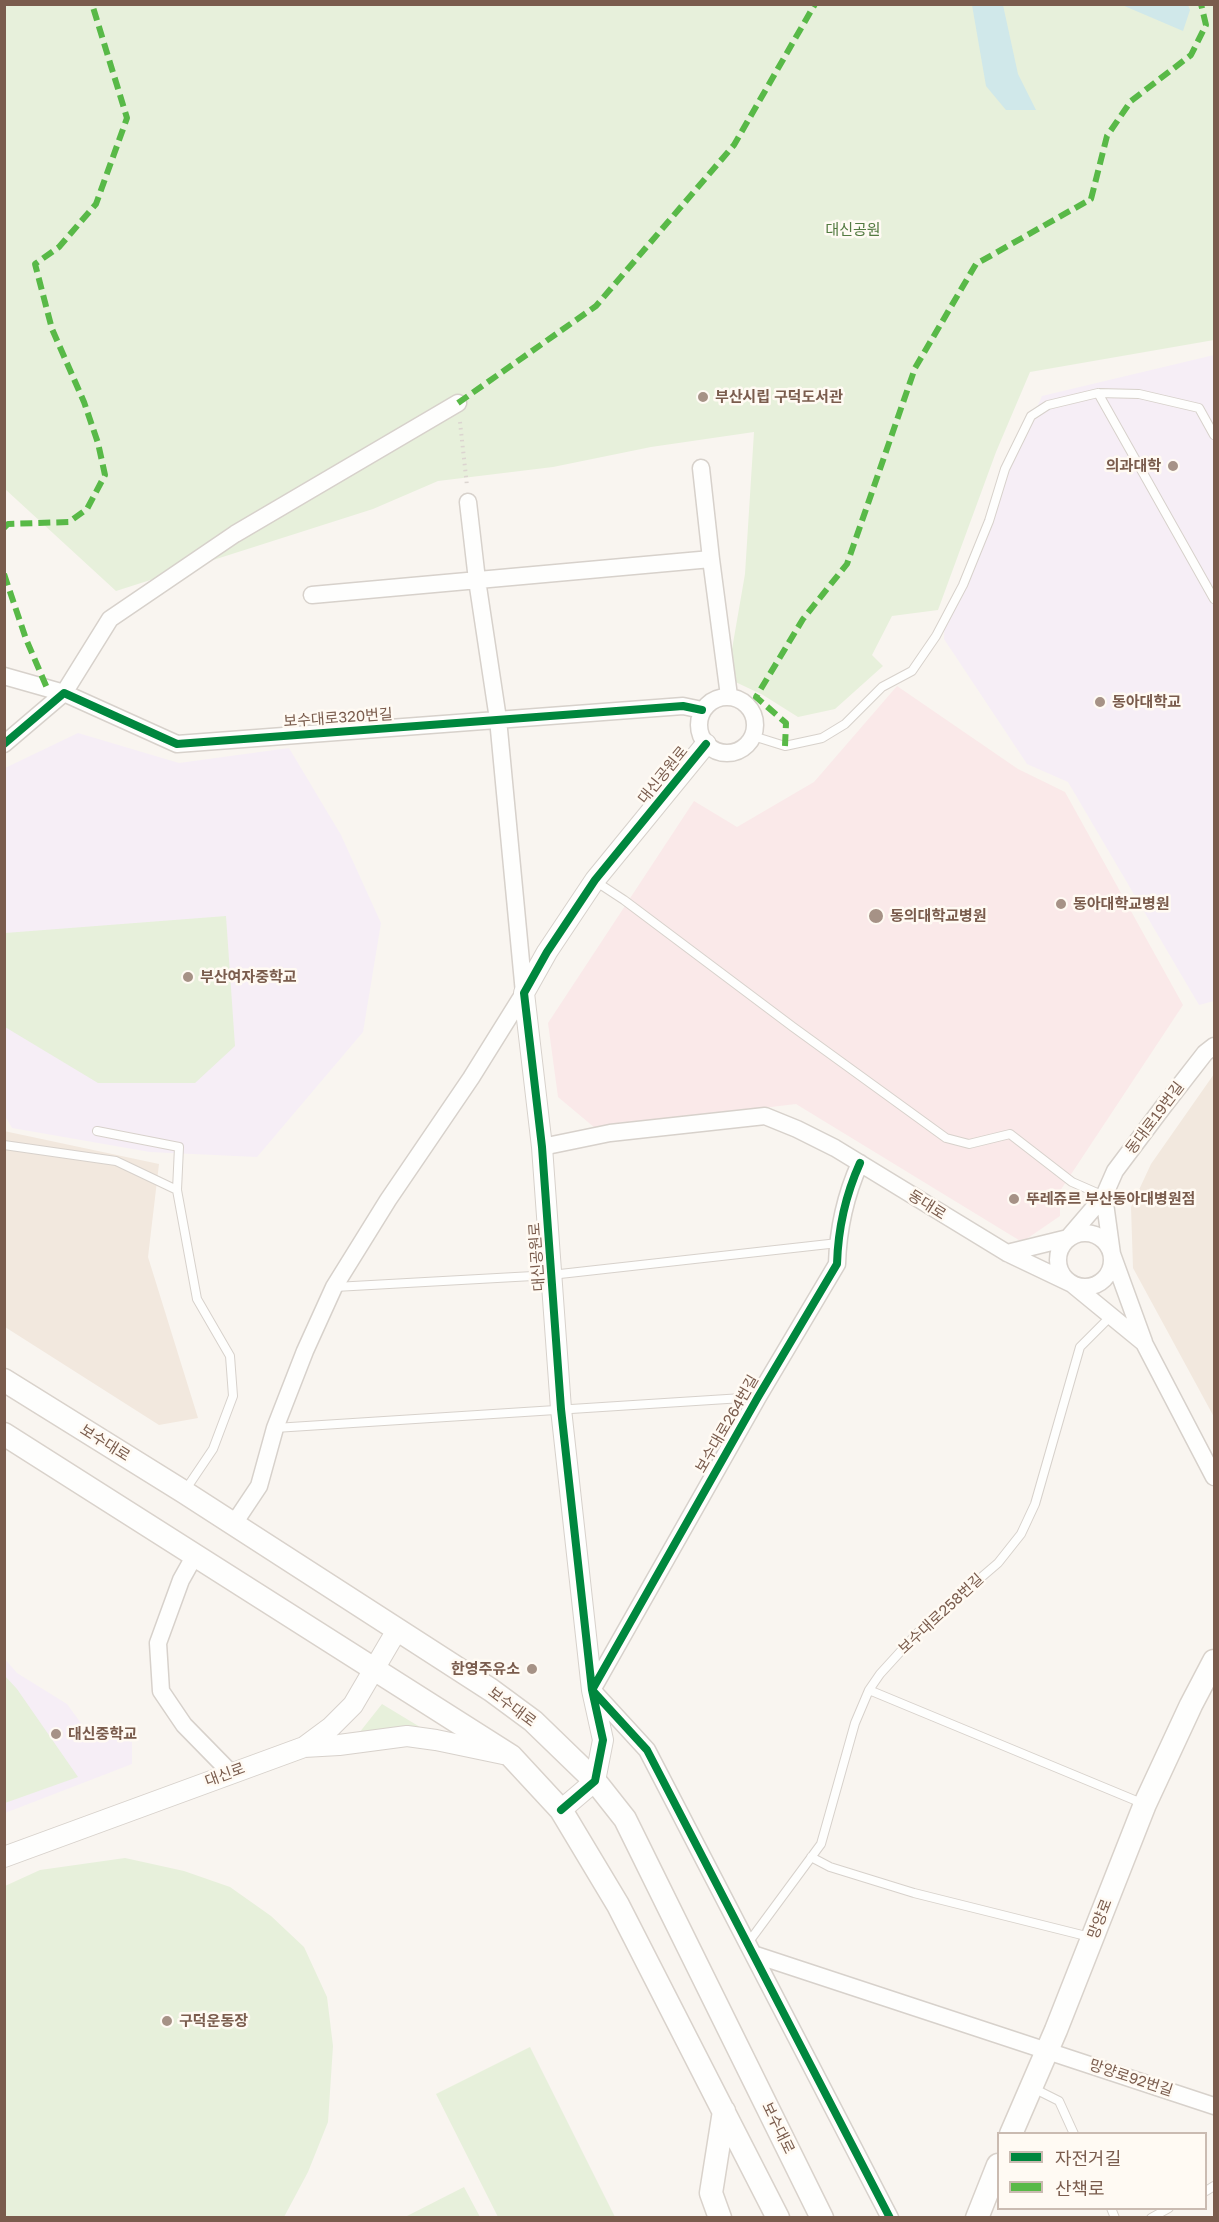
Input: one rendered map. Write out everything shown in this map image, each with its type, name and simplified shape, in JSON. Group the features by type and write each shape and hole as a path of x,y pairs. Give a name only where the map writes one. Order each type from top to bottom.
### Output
{"main road":[{"name":"보수대로","path":"4,1380 184,1492 491,1690 533,1721 595,1781 625,1819 822,2217"},
{"path":"4,1434 511,1756 561,1810 618,1905 778,2217"},
{"name":"망양로","path":"1011,2132 1093,1938 1145,1804 1191,1705 1215,1661"},
{"path":"1191,1705 1215,1692"},
{"path":"720,2217 711,2193 724,2111"},
{"path":"977,2217 997,2170"}],"street":[{"path":"4,744 64,693 110,619 235,534 458,402"},
{"path":"701,468 729,696"},
{"name":"대신공원로","path":"468,502 498,719 524,993 542,1147 561,1408 592,1690 603,1740 595,1781"},
{"path":"312,595 711,559"},
{"name":"보수대로320번길","path":"4,676 64,693 177,744 683,706 702,710"},
{"path":"729,696 745,703 754,718 753,736 744,747 732,752 718,751 706,744 700,734 698,722 702,710 714,699 729,696"},
{"name":"대신공원로","path":"233,1525 259,1486 275,1428 305,1351 334,1287 388,1200 471,1078 547,952 594,880 706,744"},
{"name":"동대로19번길","path":"1104,1196 1114,1171 1205,1053 1215,1046"},
{"name":"동대로","path":"542,1147 610,1133 765,1116 798,1129 860,1163 1007,1254 1072,1284 1144,1343 1215,1478"},
{"name":"보수대로264번길","path":"592,1690 758,1397 837,1264 838,1243 853,1178 860,1163"},
{"path":"1104,1196 1112,1267 1106,1278 1096,1285 1084,1287 1072,1284 1062,1275 1057,1262 1060,1249 1104,1196"},
{"path":"1007,1254 1081,1233 1095,1235 1106,1242 1144,1343"},
{"path":"195,1555 181,1580 158,1643 161,1691 184,1725 231,1773"},
{"name":"대신로","path":"4,1857 304,1747 332,1727 353,1705 397,1630"},
{"path":"592,1690 647,1750 890,2217"},
{"path":"304,1747 407,1736 511,1756"},
{"path":"561,1810 595,1781"},
{"path":"750,1949 1047,2050"},
{"name":"망양로92번길","path":"1047,2050 1215,2106"}],"lane":[{"path":"1098,393 1215,599"},
{"path":"753,736 785,746 822,738 845,724 882,687 912,671 936,636 963,585 989,521 1005,469 1031,416 1048,405 1098,393 1139,394 1199,408 1215,435"},
{"path":"594,880 946,1138 969,1144 1010,1134 1072,1182 1104,1196"},
{"path":"97,1131 179,1147 177,1190 197,1299 230,1356 233,1396 213,1449 184,1492"},
{"path":"4,1145 116,1161 177,1190"},
{"path":"334,1287 551,1275 838,1243"},
{"name":"보수대로258번길","path":"750,1949 821,1844 855,1723 869,1690 880,1674 921,1629 998,1563 1021,1534 1035,1504 1080,1347 1111,1316"},
{"path":"275,1428 758,1397"},
{"path":"869,1690 1145,1804"},
{"path":"811,1857 830,1867 914,1893 1093,1938"},
{"path":"1030,2087 1059,2101 1074,2132"},
{"path":"1151,2217 1165,2210"}],"path":[{"path":"458,402 468,502"}],"shaded area":[{"name":"동아대학교","path":"1214,355 1214,1001 1199,1005 1068,782 1027,764 944,639 945,615 1042,396"},
{"name":"동의대학교병원","path":"897,686 1018,769 1065,792 1183,1005 1060,1191 1060,1216 1022,1242 796,1104 595,1128 558,1097 548,1023 694,801 737,827 814,782"},
{"name":"부산여자중학교","path":"78,733 179,763 289,748 341,835 381,923 363,1032 257,1157 150,1152 12,1128 5,1116 5,768"},
{"path":"1214,1074 1214,1417 1133,1268 1131,1207 1151,1164"},
{"path":"4,1131 159,1164 148,1257 198,1418 159,1425 5,1327"},
{"name":"대신중학교","path":"4,1658 17,1673 67,1704 83,1726 132,1742 132,1764 5,1813"}],"green space":[{"name":"대신공원","path":"5,5 1214,5 1214,340 1030,372 996,452 938,610 892,616 872,655 883,666 835,709 798,717 763,695 727,678 745,574 754,432 651,447 553,467 438,481 373,509 116,591 5,489"},
{"path":"226,916 235,1046 195,1083 98,1083 5,1027 5,933"},
{"path":"4,1675 17,1689 78,1777 5,1803"},
{"path":"382,1704 420,1727 359,1733"},
{"name":"구덕운동장","path":"125,1858 184,1871 230,1887 271,1916 304,1947 327,1997 333,2046 328,2122 308,2172 284,2217 5,2217 5,1886 40,1870"},
{"path":"530,2047 615,2217 498,2217 436,2094"},
{"path":"464,2187 480,2217 405,2217"}],"water":[{"path":"972,5 1003,5 1018,74 1036,110 1006,110 986,86"},
{"path":"1122,5 1188,5 1190,10 1183,31"}],"marked path":[{"path":"4,528 8,524 69,522 87,509 105,475 98,443 84,402 52,329 35,264 59,247 96,204 127,118 92,4"},
{"path":"458,403 596,306 734,145 815,4"},
{"path":"785,746 786,723 756,697 803,619 847,564 915,368 976,264 1091,199 1107,136 1131,101 1191,55 1206,25 1201,4"},
{"path":"4,574 26,639 47,688"}],"cycle path":[{"path":"4,744 64,693 177,744 683,706 702,710"},
{"path":"561,1810 595,1781 603,1740 592,1690 561,1409 542,1147 524,993 547,952 595,880 706,744"},
{"path":"860,1163 844,1212 837,1264 758,1397 592,1690 647,1750 890,2218"}],"place":[{"name":"부산시립 구덕도서관","path":"703,397"},
{"name":"의과대학","path":"1173,466"},
{"name":"동아대학교","path":"1100,702"},
{"name":"동아대학교병원","path":"1061,904"},
{"name":"동의대학교병원","path":"876,916"},
{"name":"부산여자중학교","path":"188,977"},
{"name":"뚜레쥬르 부산동아대병원점","path":"1014,1199"},
{"name":"한영주유소","path":"532,1669"},
{"name":"대신중학교","path":"56,1734"},
{"name":"구덕운동장","path":"167,2021"}]}
